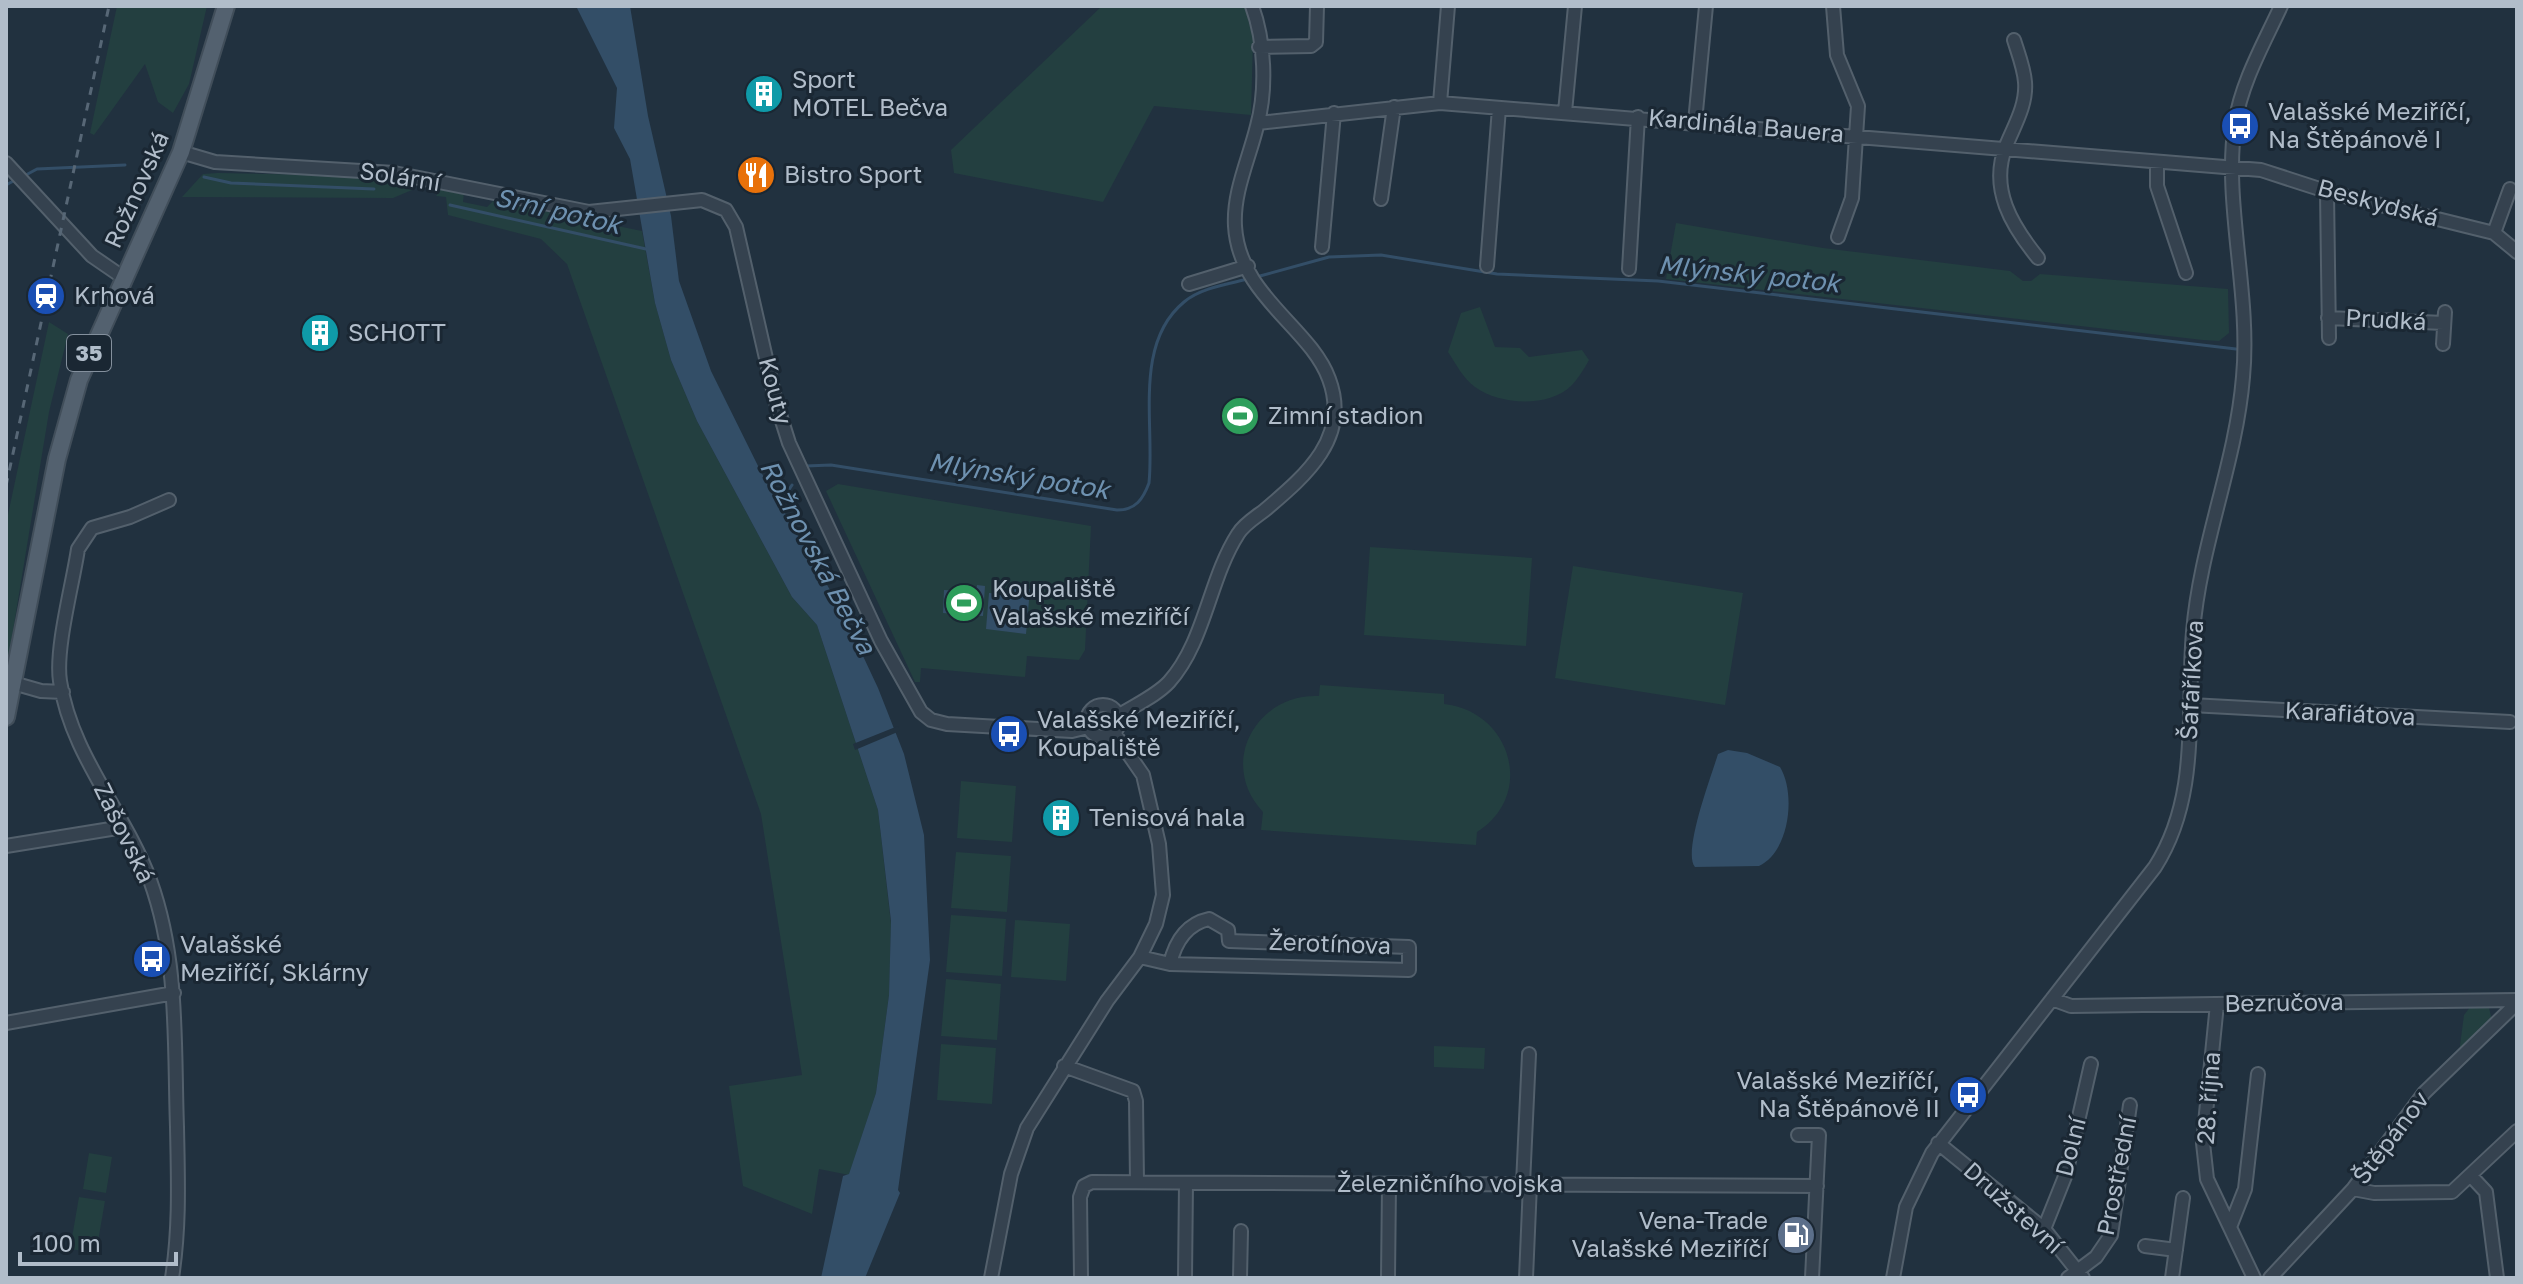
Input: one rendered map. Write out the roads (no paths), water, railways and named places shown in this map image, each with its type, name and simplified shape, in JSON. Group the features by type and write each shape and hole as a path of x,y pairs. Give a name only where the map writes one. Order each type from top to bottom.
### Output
{"main road":[{"name":"Rožnovská","path":"6,717 67,418 86,360 181,152 226,6"}],"street":[{"path":"991,1278 1017,1153 1040,1103 1140,957 1156,924 1163,895 1159,844 1143,775 1114,733 1118,716 1168,683 1192,642 1222,561 1240,530 1317,463 1329,443 1334,421 1329,379 1320,361 1266,301 1235,231 1235,216 1258,123 1263,85 1252,6"},
{"path":"1259,47 1311,46 1316,42 1317,6"},
{"path":"1440,103 1448,6"},
{"path":"1565,112 1575,6"},
{"path":"1695,122 1706,6"},
{"path":"1833,6 1837,55 1858,106 1852,198 1838,237"},
{"name":"Šafaříkova","path":"1893,1278 1909,1199 1938,1143 2147,878 2169,843 2185,785 2192,634 2199,585 2243,381 2245,330 2233,168 2239,105 2281,6"},
{"path":"2014,40 2025,82 2020,115 2005,149 2001,176 2004,206 2017,232 2038,258"},
{"name":"Kardinála Bauera","path":"1258,123 1440,103 2233,168"},
{"path":"1381,199 1394,107"},
{"path":"1487,266 1499,108"},
{"path":"1322,247 1334,113"},
{"path":"1629,269 1638,117"},
{"name":"Solární","path":"181,152 229,164 394,173 589,212 680,201"},
{"path":"2157,162 2157,186 2186,273"},
{"name":"Beskydská","path":"2233,168 2271,172 2327,192 2494,233 2517,252"},
{"path":"15,172 92,256 124,278"},
{"path":"2494,233 2510,189"},
{"path":"2327,192 2329,338"},
{"name":"Kouty","path":"680,201 714,203 733,220 776,402 789,443 887,653 921,712 931,720 947,724 1072,731 1088,727 1102,737 1114,733"},
{"path":"1189,284 1248,266"},
{"name":"Prudká","path":"2328,318 2445,318 2443,344"},
{"name":"Zašovská","path":"169,500 123,520 98,525 84,536 59,677 76,739 149,879 174,993 181,1182 172,1278"},
{"path":"13,683 43,692 63,692"},
{"name":"Karafiátova","path":"2191,705 2510,722"},
{"path":"1088,727 1088,714 1097,706 1110,706 1118,716"},
{"path":"6,846 123,827"},
{"path":"1170,964 1173,947 1201,921 1217,922 1228,930 1229,941 1222,964"},
{"name":"Žerotínova","path":"1140,957 1170,964 1409,970 1409,947 1229,941"},
{"path":"6,1023 174,993"},
{"name":"Bezručova","path":"2052,999 2071,1006 2517,1001"},
{"name":"Štěpánov","path":"2270,1278 2353,1189 2424,1093 2517,1001"},
{"name":"28. října","path":"2217,1004 2203,1143 2207,1179 2254,1278"},
{"path":"1526,1278 1529,1054"},
{"name":"Dolní","path":"2044,1229 2066,1174 2091,1064"},
{"path":"1064,1066 1133,1091 1137,1182"},
{"path":"2230,1227 2245,1189 2258,1074"},
{"name":"Prostřední","path":"2076,1275 2096,1257 2111,1235 2130,1105"},
{"path":"2353,1189 2374,1193 2452,1192 2472,1177 2517,1131"},
{"path":"1798,1135 1819,1135 1812,1278"},
{"name":"Družstevní","path":"1938,1143 2044,1229 2076,1275"},
{"path":"2472,1177 2486,1192 2497,1278"},
{"name":"Železničního vojska","path":"1081,1278 1080,1202 1084,1186 1096,1182 1817,1186"},
{"path":"1185,1278 1186,1183"},
{"path":"1388,1278 1389,1184"},
{"path":"2172,1278 2183,1198"},
{"path":"1240,1278 1241,1231"},
{"path":"2145,1246 2176,1250"}],"water":[{"path":"576,6 630,6 648,116 671,216 679,281 711,371 761,472 840,607 878,688 904,754 924,835 930,960 900,1193 865,1278 821,1278 843,1176 849,1174 876,1093 889,995 891,921 878,810 817,625 792,597 697,421 671,360 655,303 630,159 614,128 617,88"},
{"name":"Koupaliště Valašské meziříčí","path":"977,585 985,586 983,616 943,613 944,590 976,592"},
{"path":"1011,588 1030,589 1026,634 986,629 989,593 1010,594"},
{"path":"1728,750 1747,753 1780,767 1788,791 1787,821 1778,848 1759,866 1695,867 1692,846 1699,813 1718,754"}],"waterway":[{"name":"Srní potok","path":"24,176 37,169 125,165"},
{"name":"Srní potok","path":"204,177 231,183 374,189"},
{"name":"Srní potok","path":"6,185 17,179"},
{"name":"Srní potok","path":"450,205 646,249"},
{"name":"Mlýnský potok","path":"1260,276 1329,257 1381,255 1497,274 1658,281 2236,349"},
{"name":"Mlýnský potok","path":"806,466 831,465 1117,510 1134,506 1149,483 1152,362 1168,319 1198,293 1248,279"},
{"name":"Mlýnský potok","path":"779,505 792,485"}],"railway":[{"path":"6,486 109,6"}],"place":[{"name":"Sport MOTEL Bečva","path":"764,94"},
{"name":"Valašské Meziříčí, Na Štěpánově I","path":"2240,126"},
{"name":"Bistro Sport","path":"756,175"},
{"name":"Krhová","path":"46,296"},
{"name":"SCHOTT","path":"320,333"},
{"name":"Zimní stadion","path":"1240,416"},
{"name":"Koupaliště Valašské meziříčí","path":"964,603"},
{"name":"Valašské Meziříčí, Koupaliště","path":"1009,734"},
{"name":"Tenisová hala","path":"1061,818"},
{"name":"Valašské Meziříčí, Sklárny","path":"152,959"},
{"name":"Valašské Meziříčí, Na Štěpánově II","path":"1968,1095"},
{"name":"Vena-Trade Valašské Meziříčí","path":"1796,1235"}],"water label":[{"name":"Rožnovská Bečva","path":"818,557"}]}
